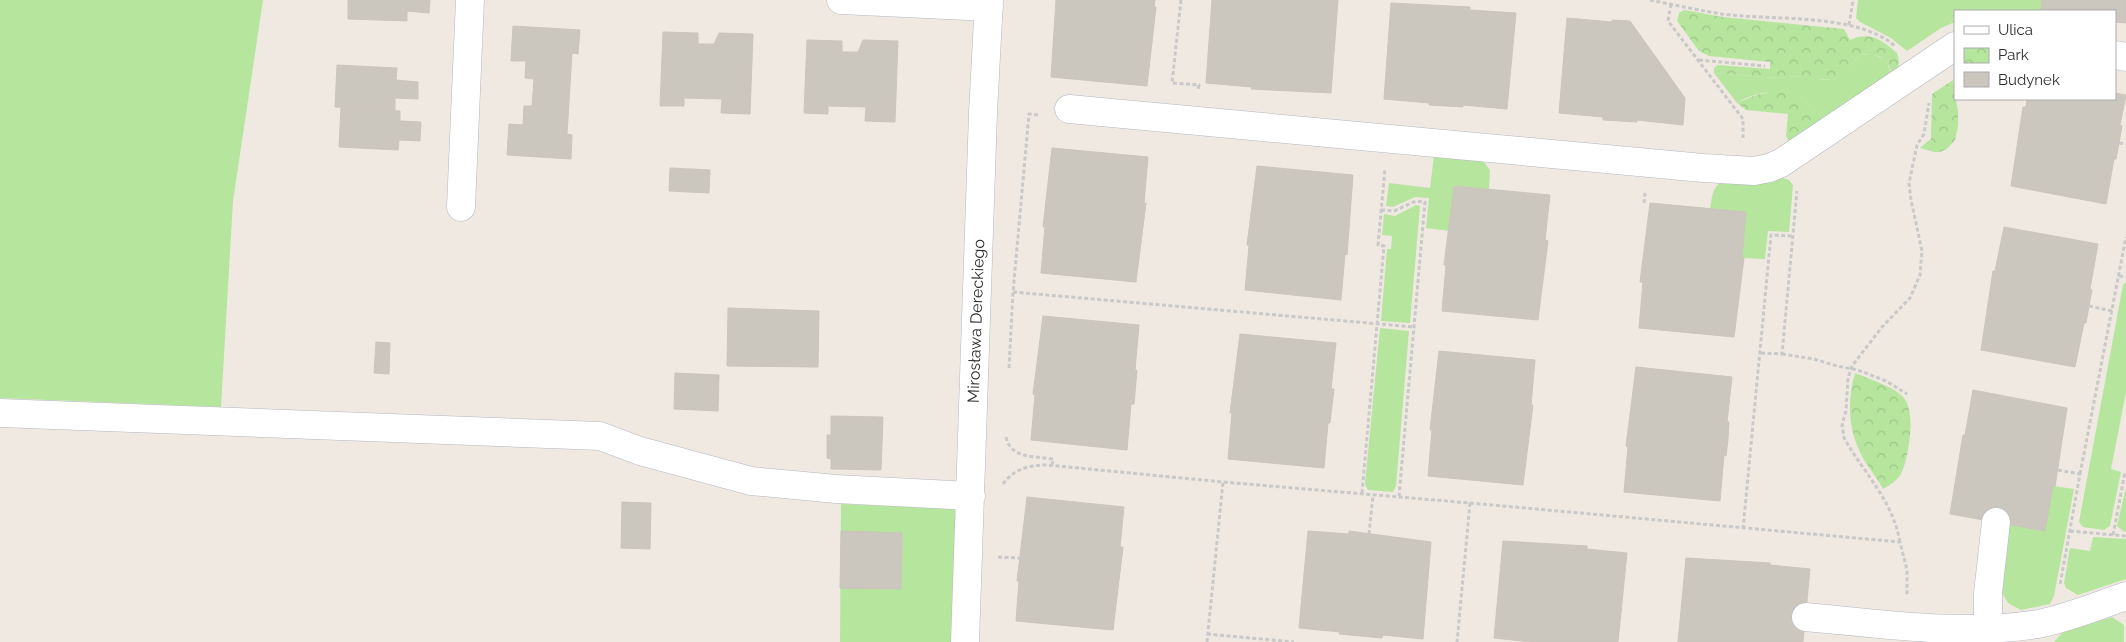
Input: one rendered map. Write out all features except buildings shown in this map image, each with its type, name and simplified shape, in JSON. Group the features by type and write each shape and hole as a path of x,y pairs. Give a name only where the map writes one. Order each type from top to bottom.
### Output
{"lane":[{"path":"461,207 470,0"},
{"path":"841,0 989,3"},
{"name":"Mirosława Dereckiego","path":"965,642 983,113 989,3"},
{"path":"1069,109 1703,168 1749,170 1770,168 1801,151 1914,72 1954,47"},
{"path":"0,413 600,436 640,451 751,481 836,489 971,496"},
{"path":"1988,630 1988,593 1996,522"},
{"path":"1806,617 1906,626 1988,630 2040,623 2126,596"}],"path":[{"path":"1181,0 1172,83 1199,85"},
{"path":"1650,0 1722,14 1849,25 1884,37 1904,55 1929,100 1924,134 1917,145 1909,183 1910,200 1922,251 1920,275 1910,298 1882,327 1851,369 1842,425 1844,438 1888,504 1897,526 1907,570 1906,626"},
{"path":"1849,25 1853,0"},
{"path":"1671,4 1668,21 1744,119 1742,138 1751,138 1749,170"},
{"path":"1698,60 1765,66"},
{"path":"1008,376 1013,292 1028,125"},
{"path":"1362,493 1384,246 1378,245 1388,138"},
{"path":"2119,143 2126,144"},
{"path":"1782,354 1801,151"},
{"path":"1381,210 1394,211 1416,201 1425,202 1399,496"},
{"path":"1743,529 1761,353 1770,235 1793,236"},
{"path":"2070,614 2061,593 2060,582 2126,237"},
{"path":"2119,276 2126,278"},
{"path":"1013,292 1414,327"},
{"path":"2089,306 2112,310"},
{"path":"1761,353 1814,359 1851,369 1886,381 1907,394"},
{"path":"1006,430 1008,444 1012,450 1021,455 1053,459 1052,466"},
{"path":"999,488 1007,478 1021,469 1034,465 1052,466 1900,542"},
{"path":"2058,470 2080,474"},
{"path":"2113,535 2125,472"},
{"path":"1207,642 1223,482"},
{"path":"1370,534 1373,494"},
{"path":"1457,642 1470,503"},
{"path":"2070,531 2126,536"},
{"path":"992,556 1019,558"},
{"path":"1208,634 1294,642"}],"green space":[{"path":"0,0 263,0 233,201 221,407 0,398"},
{"path":"1858,0 2042,0 2041,10 1954,10 1954,22 1941,28 1907,51 1891,38 1856,18"},
{"path":"1684,10 1723,17 1844,29 1850,40 1864,36 1875,38 1886,44 1897,53 1898,65 1891,74 1890,68 1884,60 1876,55 1865,54 1859,55 1847,71 1838,78 1832,79 1815,80 1797,76 1777,78 1714,73 1714,68 1718,65 1770,69 1770,62 1709,56 1699,51 1677,21 1679,13"},
{"path":"1872,54 1886,60 1891,74 1824,120 1806,102 1784,93 1761,93 1737,103 1714,73 1777,78 1797,76 1821,80 1832,79 1838,78 1859,55"},
{"path":"1953,80 1954,100 1956,100 1958,112 1958,126 1955,140 1947,149 1940,152 1920,148 1931,139 1932,94"},
{"path":"1775,91 1790,94 1802,100 1824,120 1789,143 1786,136 1788,114 1746,110 1737,103 1756,95"},
{"path":"1434,155 1483,161 1490,170 1489,189 1454,186 1450,231 1426,228 1429,198 1415,197 1393,207 1386,206 1389,183 1430,188"},
{"path":"1783,178 1789,180 1793,185 1789,232 1768,231 1765,259 1742,258 1710,209 1714,190 1721,182"},
{"path":"1416,205 1420,206 1410,323 1381,321 1387,249 1391,249 1392,236 1382,235 1384,214 1395,216"},
{"path":"2126,282 2126,392 2111,469 2121,472 2110,526 2104,530 2083,527 2079,522 2123,285"},
{"path":"1380,328 1409,331 1396,486 1393,492 1368,490 1365,484"},
{"path":"1855,373 1895,390 1904,398 1908,405 1910,435 1907,457 1901,474 1883,489 1864,460 1854,436 1850,405"},
{"path":"2053,486 2074,489 2054,596 2050,604 2021,610 2008,603 2000,590 2009,524"},
{"path":"2126,487 2126,532 2117,526"},
{"path":"841,504 959,509 951,642 840,642"},
{"path":"2093,537 2126,539 2126,579 2078,595 2066,588 2064,583 2070,548 2090,551"},
{"path":"2112,617 2124,625 2124,642 2054,642 2062,633"}]}
